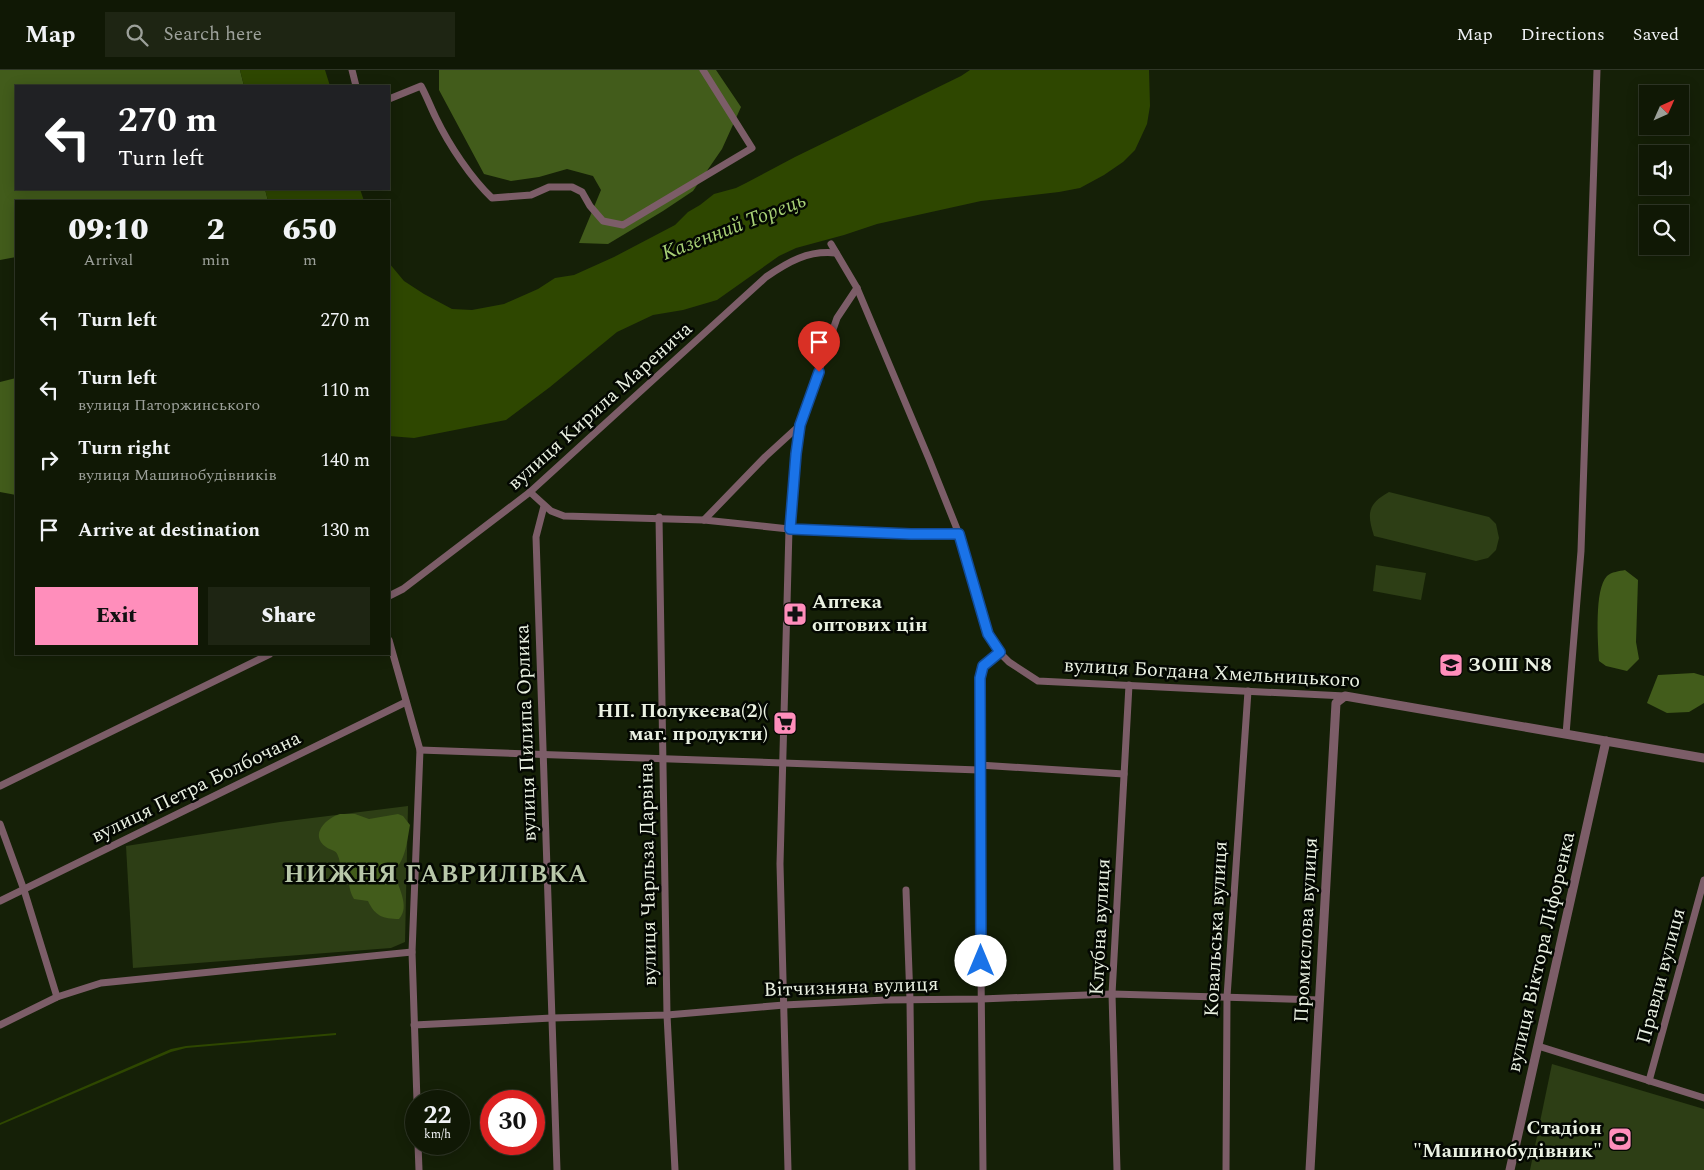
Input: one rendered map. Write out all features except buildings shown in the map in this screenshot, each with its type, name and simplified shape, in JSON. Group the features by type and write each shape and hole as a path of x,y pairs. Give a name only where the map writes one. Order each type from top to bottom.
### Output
{"street":[{"path":"352,70 356,85"},
{"path":"390,100 421,86 436,119 476,183 492,198 531,195 549,187 572,187 582,192 590,206 603,221 623,225 752,148 704,70"},
{"path":"1566,734 1581,551 1597,70"},
{"name":"вулиця Богдана Хмельницького","path":"831,244 857,288 959,534 988,634 1009,662 1038,681 1345,696 1704,758"},
{"name":"вулиця Кирила Маренича","path":"390,596 403,589 530,492 766,277 789,262 813,254 836,252"},
{"path":"788,1170 780,864 790,529 800,425 837,318 857,288"},
{"path":"704,520 764,457 800,425"},
{"path":"530,492 551,511 564,516 659,517 790,529 959,534"},
{"name":"вулиця Пилипа Орлика","path":"544,506 536,537 557,1170"},
{"name":"вулиця Чарльза Дарвіна","path":"659,517 667,1015 675,1170"},
{"path":"390,644 420,750 412,952 417,1090"},
{"path":"983,1170 979,768 980,678 983,666 1000,652"},
{"path":"0,786 268,655"},
{"name":"Клубна вулиця","path":"1117,1170 1112,994 1129,686"},
{"name":"Ковальська вулиця","path":"1226,1170 1227,997 1248,691"},
{"name":"Промислова вулиця","path":"1310,1170 1336,703 1345,696"},
{"name":"вулиця Петра Болбочана","path":"0,901 406,702"},
{"name":"вулиця Віктора Ліфоренка","path":"1510,1170 1606,742"},
{"path":"420,750 1124,774"},
{"path":"0,824 24,890 58,997"},
{"name":"Правди вулиця","path":"1649,1081 1704,880"},
{"path":"906,890 910,1000 912,1170"},
{"path":"0,1025 58,997 101,983 412,952"},
{"name":"Вітчизняна вулиця","path":"414,1025 552,1018 667,1015 784,1005 1112,994 1320,1000"},
{"path":"1538,1046 1704,1098"},
{"path":"418,1155 418,1170"}],"shaded area":[{"path":"0,70 240,70 244,85 15,85 15,190 265,190 268,200 15,200 15,257 0,260"},
{"path":"439,70 716,70 741,107 722,149 693,191 608,244 579,243 601,190 593,176 567,169 539,177 511,181 484,174 439,90"},
{"path":"15,378 15,495 0,492 0,382"},
{"path":"1389,492 1489,517 1496,524 1499,538 1496,550 1488,558 1476,561 1374,536 1370,522 1371,510 1376,501"},
{"path":"1376,565 1426,573 1421,600 1373,591"},
{"path":"1625,570 1638,580 1636,642 1639,659 1627,671 1606,666 1599,661 1598,630 1598,604 1603,583 1607,576"},
{"path":"1694,673 1704,676 1704,703 1689,712 1667,713 1647,703 1658,675"},
{"path":"408,806 405,942 391,948 133,968 126,846 280,822"},
{"path":"340,814 355,814 369,819 398,814 403,816 410,825 404,855 394,871 404,908 399,919 380,916 368,901 354,899 347,876 341,867 337,854 321,842 319,832 321,827 330,819"},
{"name":"Стадіон \"Машинобудівник\"","path":"1552,1064 1704,1109 1704,1170 1530,1170"}],"water":[{"path":"240,70 325,70 330,85 244,85"},
{"name":"Казенний Торець","path":"970,70 1149,70 1150,106 1147,124 1135,150 1123,162 1080,188 981,201 877,224 796,248 779,256 717,300 683,310 653,315 617,332 506,420 414,438 390,436 390,264 404,281 452,309 472,310 504,304 538,289 555,278 574,275 614,257 675,225 688,212 714,194 736,188"},
{"path":"265,190 360,190 364,200 268,200"},
{"path":"336,1033 336,1035 186,1048 171,1052 0,1125 0,1123 171,1049 186,1046"}],"place":[{"name":"Аптека оптових цін","path":"795,614"},
{"name":"ЗОШ N8","path":"1451,665"},
{"name":"НП. Полукеєва(2)( маг. продукти)","path":"785,723"},
{"name":"Стадіон \"Машинобудівник\"","path":"1620,1139"}],"district":[{"name":"НИЖНЯ ГАВРИЛІВКА","path":"436,875"}],"route":[{"path":"819,372 800,425 790,529 959,534 988,634 1000,652 983,666 980,678 981,961"}]}
